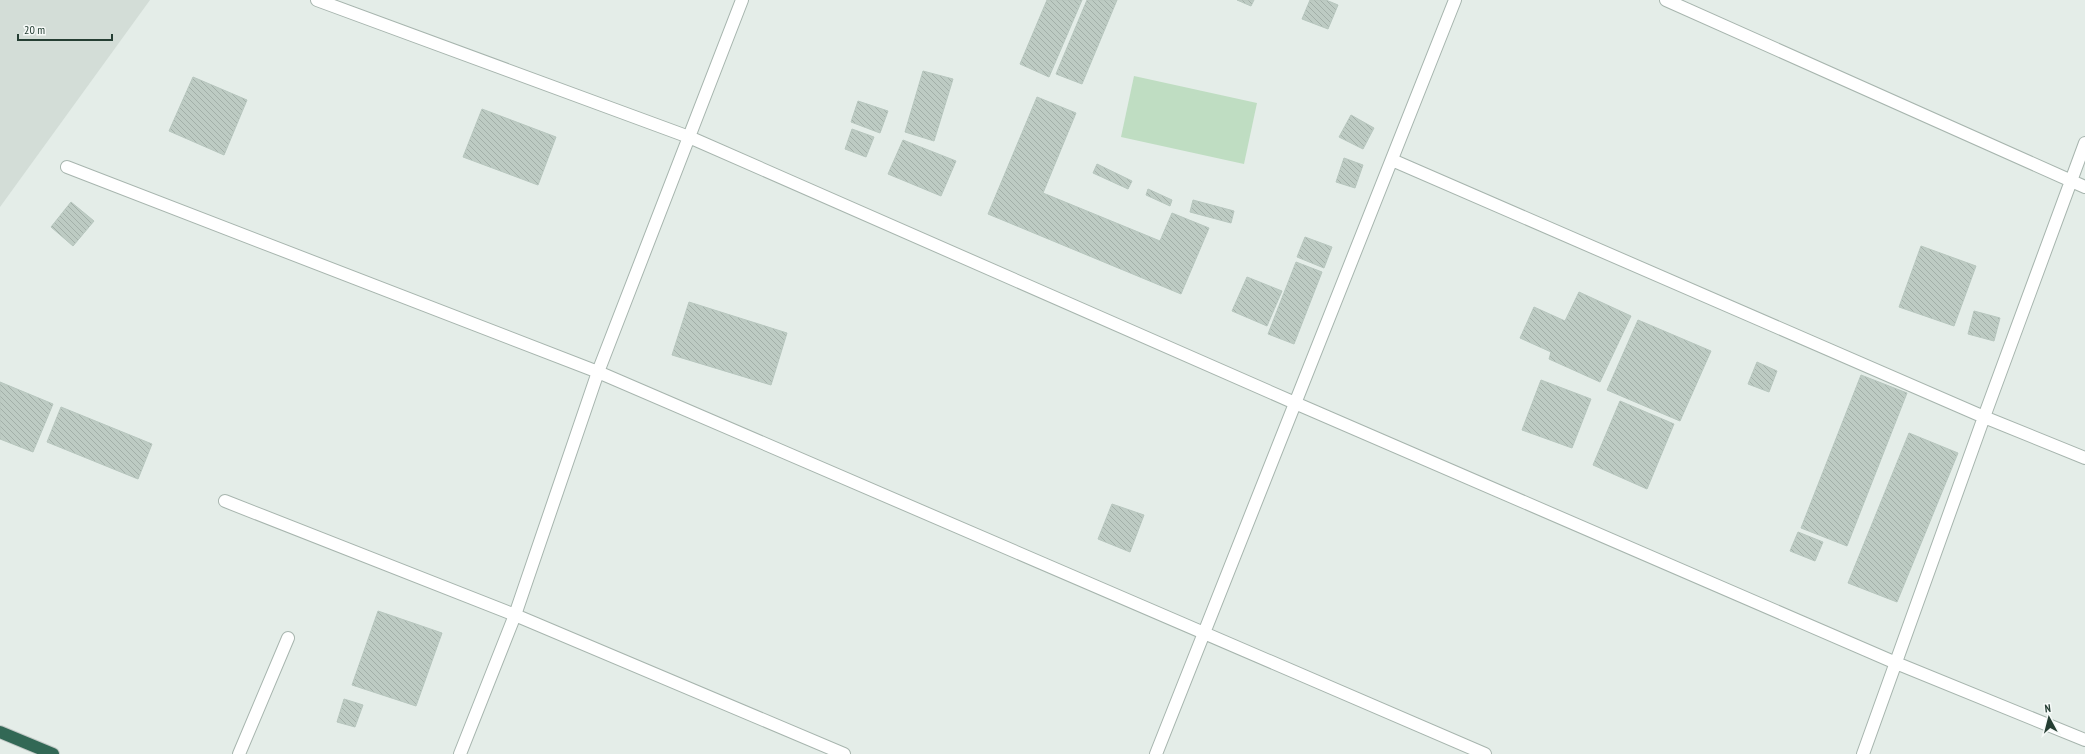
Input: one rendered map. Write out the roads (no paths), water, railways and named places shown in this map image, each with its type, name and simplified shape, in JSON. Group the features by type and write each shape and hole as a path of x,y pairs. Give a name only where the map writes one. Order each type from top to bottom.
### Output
{"highway":[{"path":"0,732 53,754"}],"street":[{"path":"317,0 689,137 1295,403 1896,663 2085,740"},
{"path":"460,754 515,615 598,372 742,0"},
{"path":"1156,754 1456,0"},
{"path":"1666,0 2085,187"},
{"path":"1863,754 1984,417 2085,143"},
{"path":"1392,160 1984,417 2085,458"},
{"path":"67,167 598,372 1486,754"},
{"path":"225,501 515,615 844,754"},
{"path":"239,754 288,638"}]}
